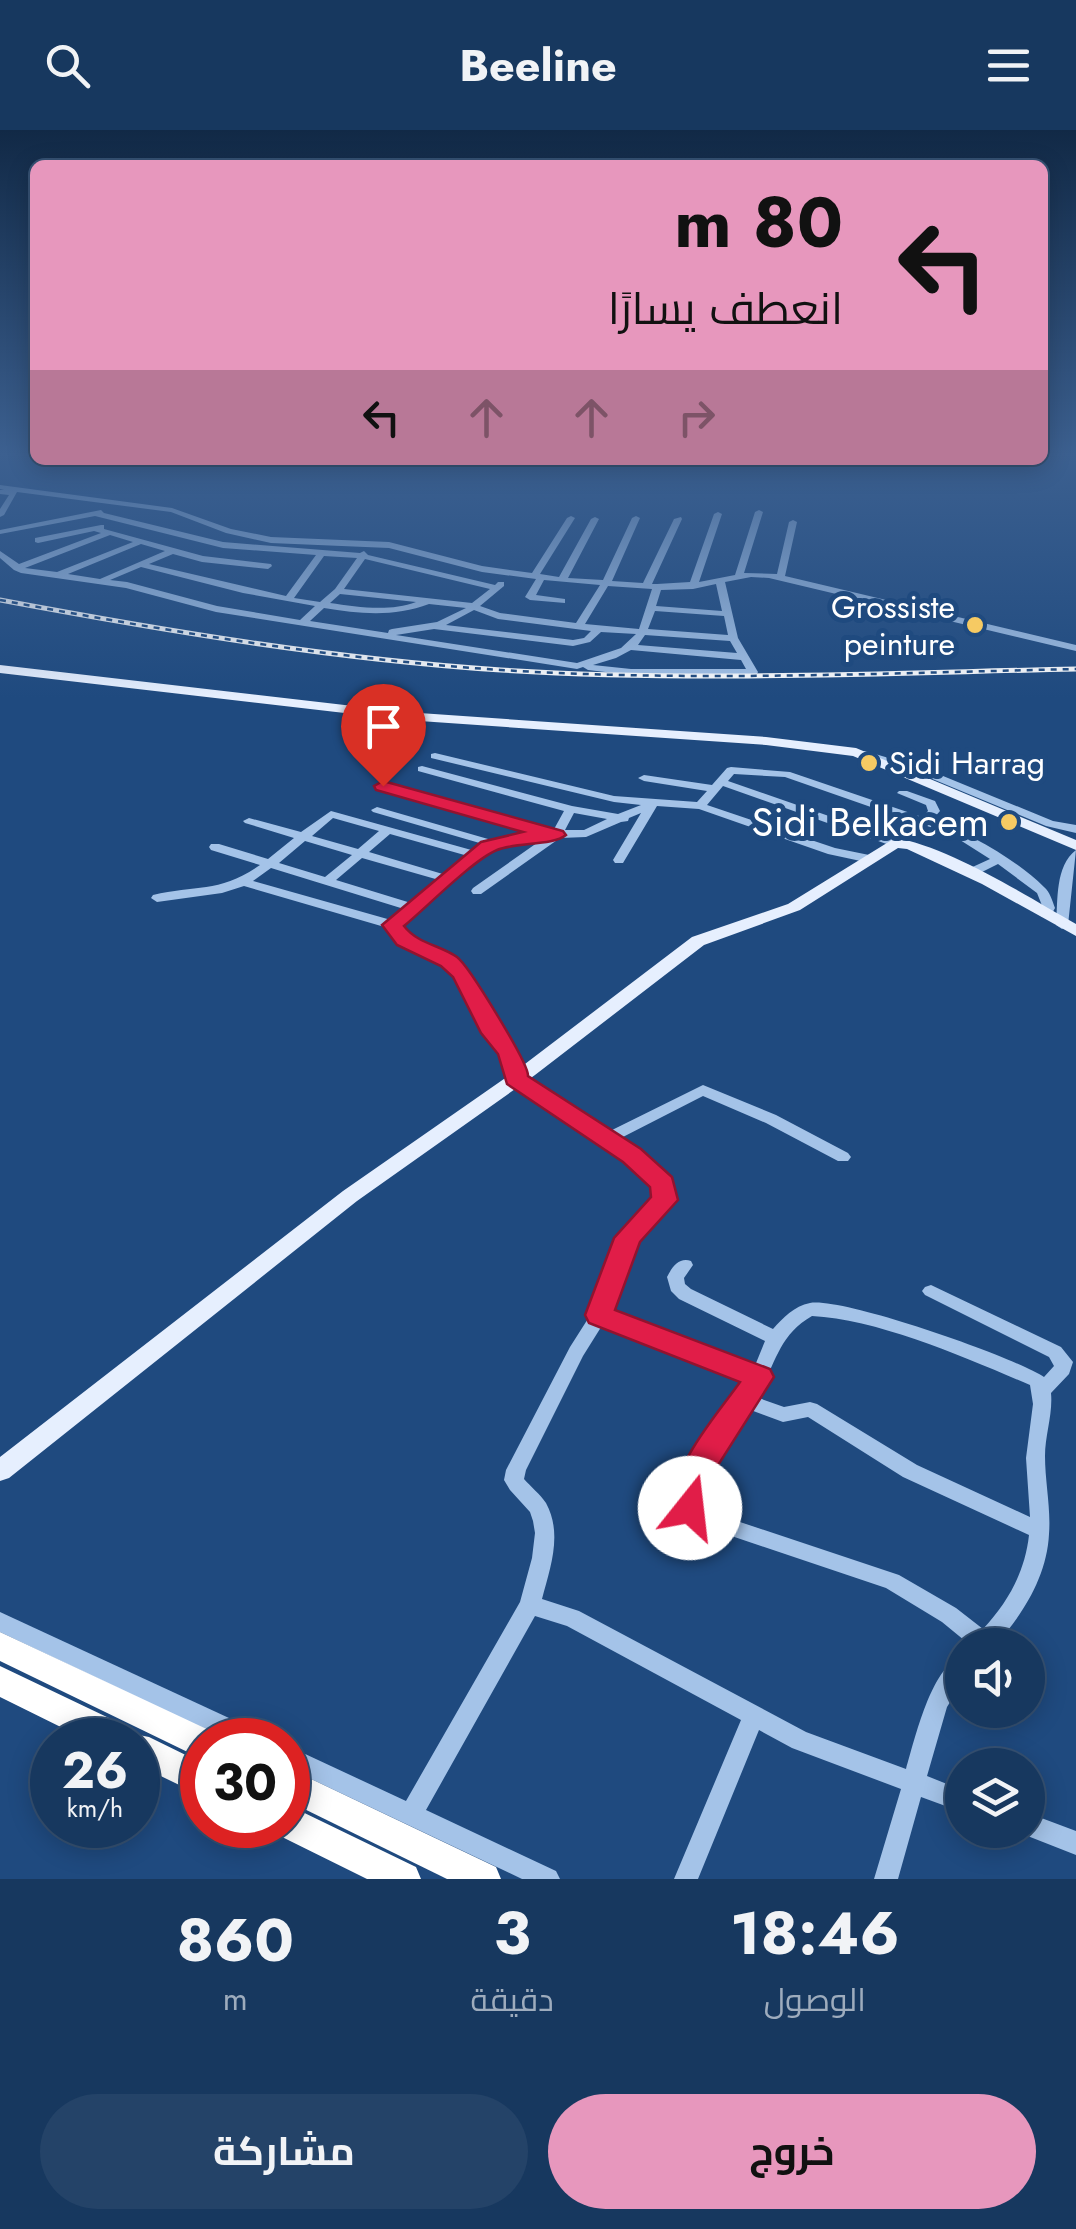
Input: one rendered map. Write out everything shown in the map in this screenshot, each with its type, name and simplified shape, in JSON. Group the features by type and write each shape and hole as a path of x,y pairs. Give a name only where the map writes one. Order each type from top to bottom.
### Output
{"highway":[{"path":"0,1646 180,1733"},
{"path":"0,1681 76,1718"},
{"path":"310,1795 484,1879"},
{"path":"310,1833 404,1879"}],"main road":[{"path":"0,669 405,716 766,741 856,752 1076,845"},
{"path":"0,1471 350,1196 516,1079 698,941 794,907 897,840 970,873 1062,923"}],"street":[{"path":"33,536 54,554"},
{"path":"38,540 58,536"},
{"path":"16,568 102,536"},
{"path":"117,536 169,552 268,566"},
{"path":"189,536 279,551 363,556 496,588"},
{"path":"102,580 208,536"},
{"path":"252,536 271,540 372,544 513,574 651,585 693,586 720,580 740,570 784,567"},
{"path":"561,536 538,575 530,598 562,601"},
{"path":"563,577 587,536"},
{"path":"580,626 628,536"},
{"path":"578,666 632,647 644,633 652,608 651,585 671,536"},
{"path":"693,586 710,536"},
{"path":"740,570 751,536"},
{"path":"780,578 791,536"},
{"path":"59,574 138,542"},
{"path":"302,622 326,604 372,544"},
{"path":"249,592 279,551"},
{"path":"289,598 322,553"},
{"path":"0,554 16,568 102,580 194,604 454,649 631,672 752,672 733,638 720,580"},
{"path":"140,564 249,592 326,604 395,612 412,611 427,601"},
{"path":"740,570 1076,648"},
{"path":"437,627 476,607 513,574"},
{"path":"338,590 476,607 498,616 599,629 733,638"},
{"path":"652,608 729,614"},
{"path":"373,634 437,627 573,643 587,640 599,629"},
{"path":"454,649 470,632"},
{"path":"632,647 746,657"},
{"path":"856,752 922,770 1050,824 1076,829"},
{"path":"435,756 557,788 652,804 700,806 832,851 870,858"},
{"path":"422,769 571,809 624,819"},
{"path":"700,806 731,770 769,770 928,822 999,859 1042,891 1049,908 1062,923"},
{"path":"644,778 717,786 897,840 928,822 934,811 931,803 903,793"},
{"path":"383,786 556,835"},
{"path":"393,925 477,855 500,843 586,833 652,804"},
{"path":"619,860 652,804"},
{"path":"477,891 556,835 571,809"},
{"path":"377,810 528,853"},
{"path":"894,813 906,826 897,840"},
{"path":"157,898 186,890 214,891 244,882 331,814 477,855"},
{"path":"250,822 448,879"},
{"path":"327,882 388,829"},
{"path":"215,847 413,908"},
{"path":"1062,923 1066,876 1076,854"},
{"path":"970,873 999,859"},
{"path":"244,882 393,925 404,940 449,961 463,974 493,1033 509,1051 517,1069 516,1079 632,1156 663,1184 666,1192 665,1200 628,1238 599,1315 516,1470 514,1480 540,1512 544,1529 543,1551 530,1605 410,1816"},
{"path":"606,1139 703,1090 771,1118 843,1157"},
{"path":"684,1264 675,1277 677,1287 685,1294 775,1338"},
{"path":"931,1292 1056,1352 1064,1369 1043,1390"},
{"path":"962,1628 924,1598 892,1581 700,1517 690,1508 690,1482 759,1377 775,1338 800,1313 823,1309 935,1341 1038,1380 1046,1398 1036,1454 1038,1546 1021,1594 999,1628"},
{"path":"599,1315 759,1377"},
{"path":"744,1400 783,1415 810,1409 910,1471 1038,1530"},
{"path":"530,1605 572,1618 800,1740 945,1795"},
{"path":"0,1622 204,1718"},
{"path":"886,1879 937,1702 945,1690"},
{"path":"686,1879 753,1717"},
{"path":"310,1768 548,1879"},
{"path":"1045,1831 1076,1843"}],"railway":[{"path":"0,600 250,642 375,659 501,670 717,676 1076,669"}],"place":[{"name":"Grossiste peinture","path":"975,625"},
{"name":"Sidi Harrag","path":"869,763"},
{"name":"Sidi Belkacem","path":"1009,822"}],"route":[{"path":"383,786 556,835 534,835 488,846 393,925 404,940 449,961 463,974 493,1033 509,1051 517,1069 516,1079 632,1156 663,1184 665,1200 628,1238 599,1315 759,1377 690,1482 690,1508"}]}
